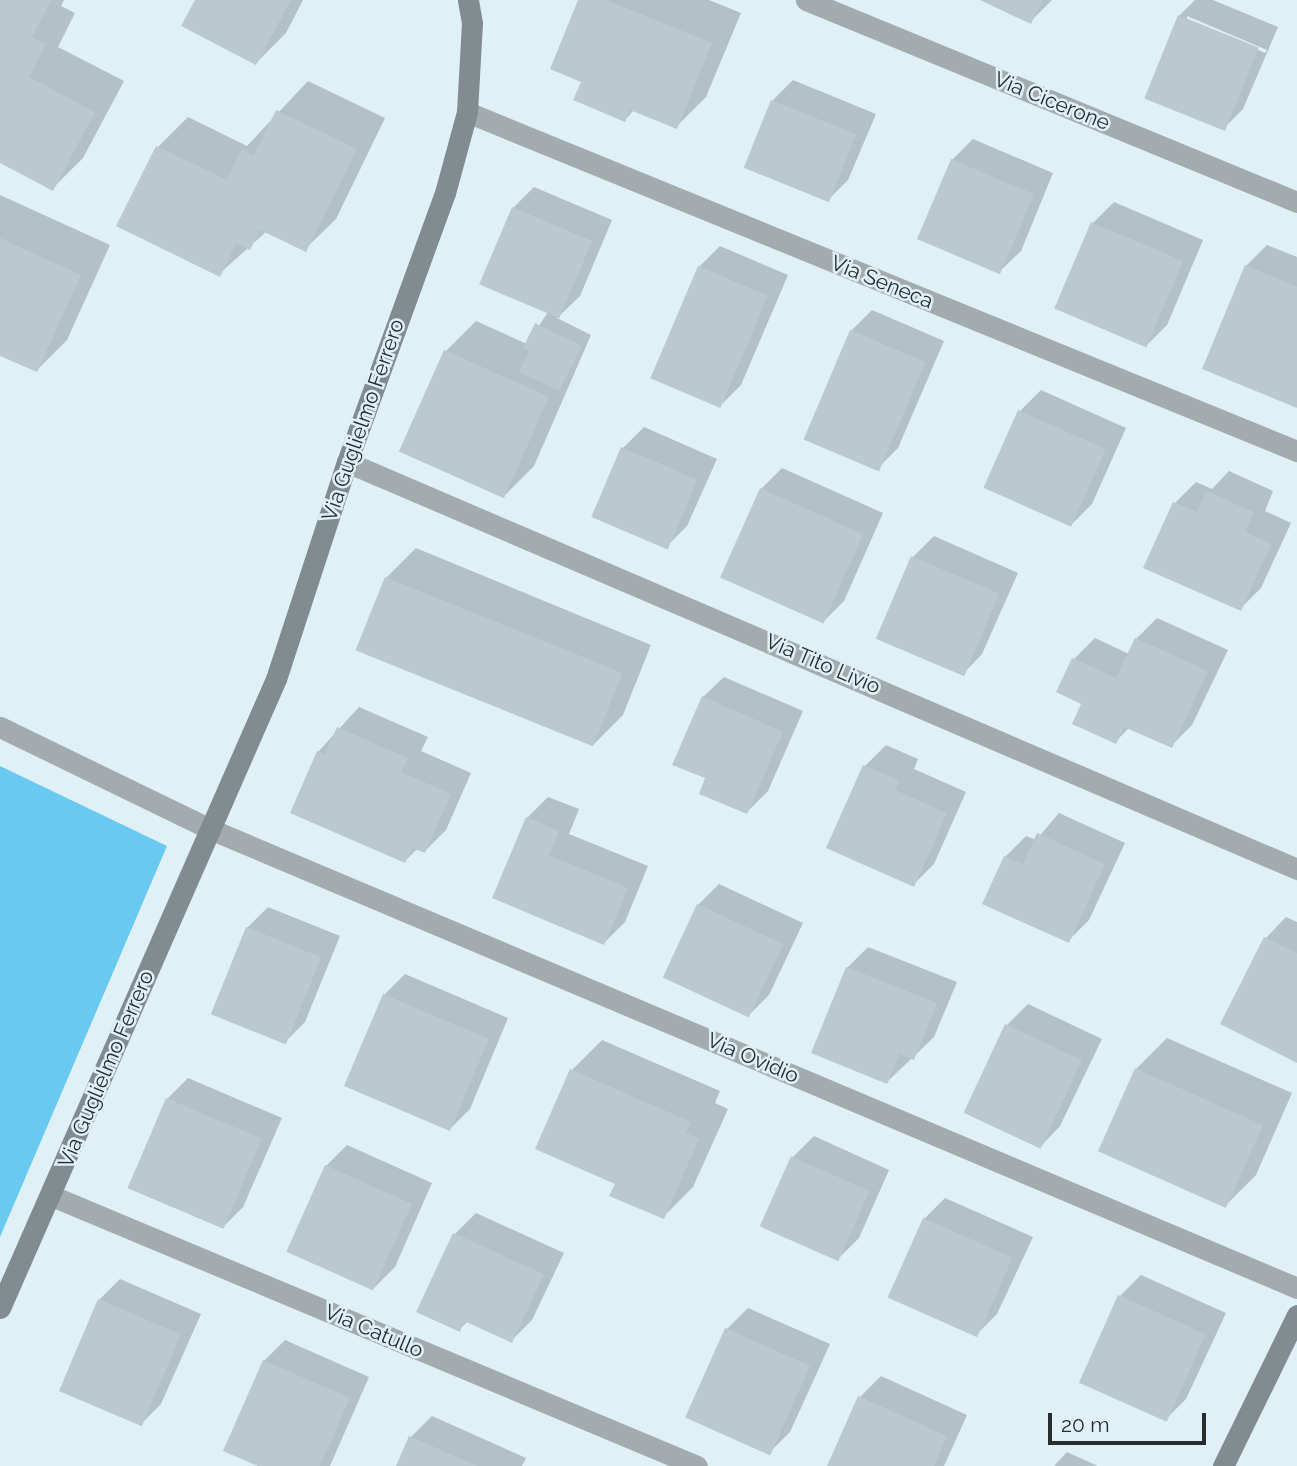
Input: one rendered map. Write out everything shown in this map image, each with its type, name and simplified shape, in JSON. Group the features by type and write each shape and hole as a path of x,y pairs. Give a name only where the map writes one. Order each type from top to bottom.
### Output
{"street":[{"name":"Via Guglielmo Ferrero","path":"0,1308 52,1196 276,680 347,462 445,193 467,112 472,23 468,0"},
{"name":"Via Cicerone","path":"806,0 1297,202"},
{"name":"Via Seneca","path":"467,112 1297,451"},
{"name":"Via Tito Livio","path":"347,462 1297,869"},
{"path":"0,727 210,829"},
{"name":"Via Ovidio","path":"210,829 1297,1287"},
{"name":"Via Catullo","path":"52,1196 697,1466"},
{"path":"1223,1466 1297,1315"}],"shaded area":[{"path":"0,766 167,846 0,1237"}],"building":[{"path":"0,0 51,0 32,37 46,44 29,77 95,112 53,191 0,163"},
{"path":"195,0 291,0 256,65 181,26"},
{"path":"578,0 606,0 712,43 677,129 630,110 625,122 573,100 581,82 550,69"},
{"path":"980,0 1043,0 1031,24"},
{"path":"1178,15 1259,48 1225,131 1144,98"},
{"path":"771,100 856,134 829,202 744,168"},
{"path":"276,110 357,149 306,252 260,230 250,250 236,243 220,277 116,226 156,146 227,180 241,150 254,155"},
{"path":"951,159 1034,194 1000,274 917,239"},
{"path":"512,207 592,241 559,318 479,284"},
{"path":"1091,222 1183,261 1146,348 1054,309"},
{"path":"0,238 81,275 37,372 0,356"},
{"path":"1245,265 1297,287 1297,408 1202,369"},
{"path":"698,266 768,296 720,408 650,378"},
{"path":"535,323 582,346 559,391 519,372 530,351 523,348"},
{"path":"850,330 925,362 879,472 804,440"},
{"path":"444,350 549,397 504,498 399,451"},
{"path":"1018,410 1106,449 1071,527 983,488"},
{"path":"621,447 697,479 668,549 591,517"},
{"path":"760,488 863,534 823,623 720,578"},
{"path":"1206,491 1254,512 1245,532 1271,544 1241,611 1143,568 1173,502 1197,512"},
{"path":"911,556 999,594 964,676 876,639"},
{"path":"385,577 622,673 593,746 355,650"},
{"path":"1135,638 1208,671 1172,748 1124,727 1116,744 1072,724 1081,704 1056,692 1072,658 1116,678"},
{"path":"702,696 783,732 747,814 699,794 705,778 672,765"},
{"path":"337,727 408,758 401,772 451,794 425,853 412,848 405,863 290,813 317,751 325,755"},
{"path":"863,765 899,780 895,790 947,813 914,887 826,848"},
{"path":"526,817 559,831 549,855 628,888 604,945 492,898"},
{"path":"1037,833 1105,864 1069,943 982,904 1004,856 1023,864"},
{"path":"697,904 783,944 749,1018 663,977"},
{"path":"246,927 321,957 286,1044 211,1014"},
{"path":"1264,937 1297,953 1297,1063 1220,1024"},
{"path":"846,967 937,1003 914,1060 899,1054 887,1084 811,1053"},
{"path":"383,994 489,1039 450,1131 344,1086"},
{"path":"1005,1024 1082,1060 1041,1149 964,1113"},
{"path":"1135,1068 1263,1125 1226,1208 1098,1151"},
{"path":"570,1069 691,1122 686,1133 699,1139 664,1219 609,1196 615,1184 535,1149"},
{"path":"166,1098 262,1139 223,1229 128,1188"},
{"path":"791,1156 870,1191 838,1261 760,1226"},
{"path":"325,1165 412,1204 373,1290 286,1252"},
{"path":"923,1218 1013,1258 977,1337 888,1297"},
{"path":"453,1233 544,1274 512,1343 464,1321 460,1332 416,1312"},
{"path":"1118,1295 1206,1334 1167,1422 1079,1383"},
{"path":"98,1299 181,1334 142,1426 59,1391"},
{"path":"725,1328 810,1366 770,1455 685,1418"},
{"path":"263,1360 350,1398 320,1466 258,1466 223,1451"},
{"path":"858,1396 947,1436 934,1466 827,1466"},
{"path":"409,1436 477,1466 396,1466"}]}
